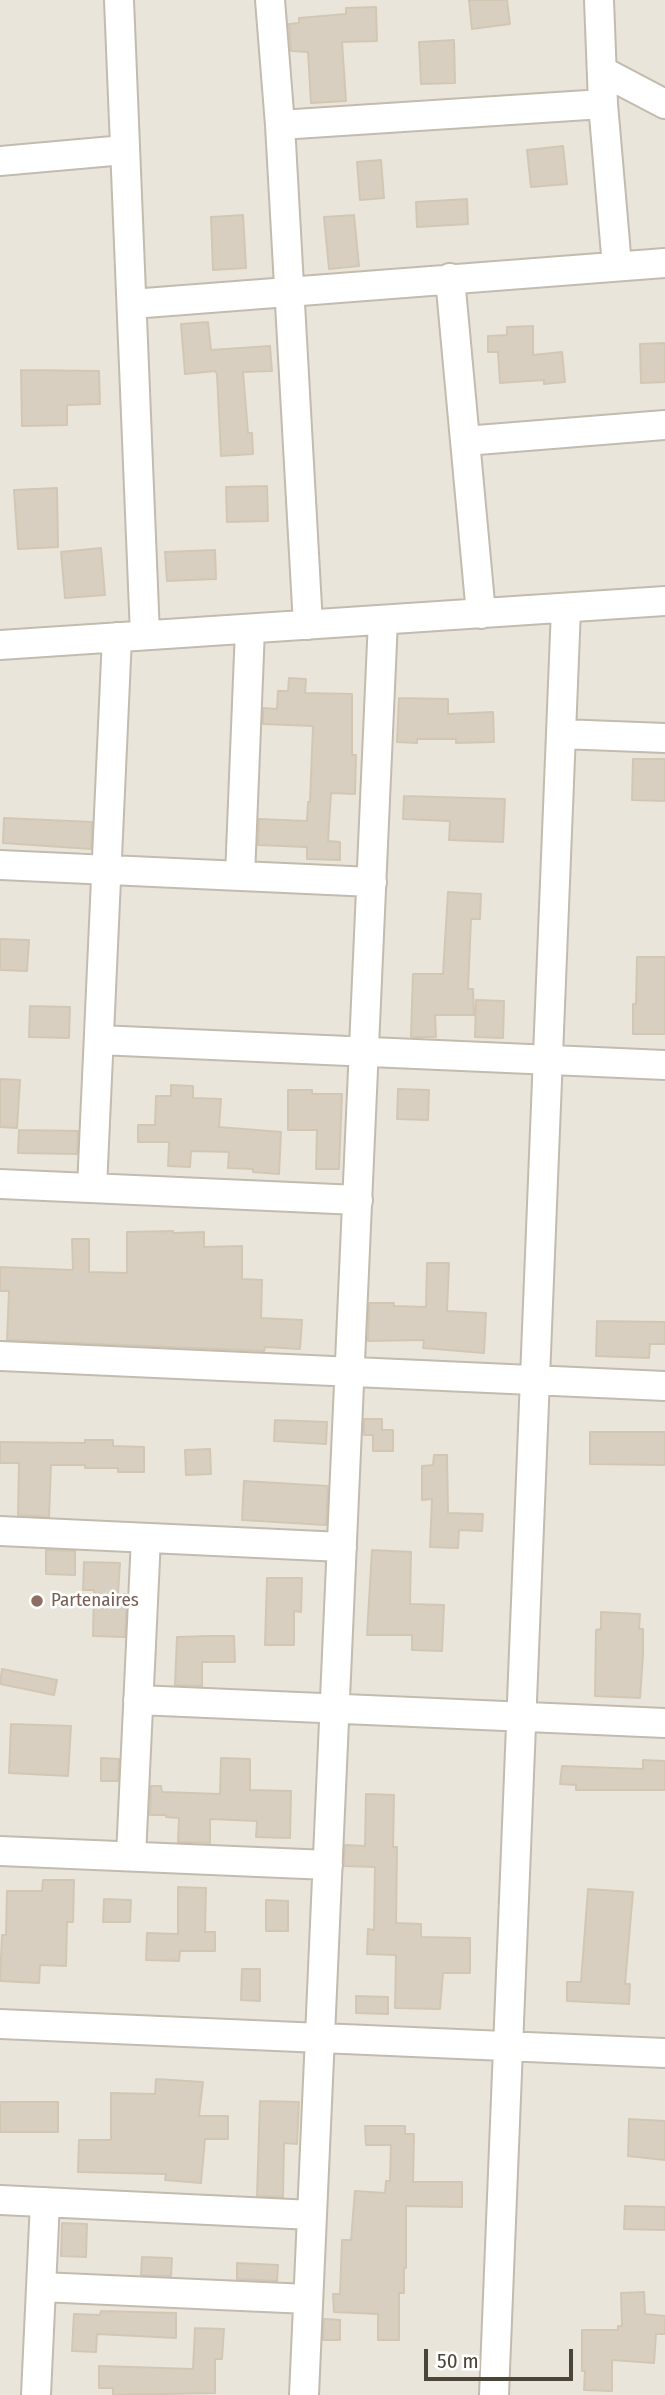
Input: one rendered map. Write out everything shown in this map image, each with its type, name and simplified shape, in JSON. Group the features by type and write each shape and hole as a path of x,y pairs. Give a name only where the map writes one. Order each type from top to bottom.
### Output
{"street":[{"path":"119,0 145,635"},
{"path":"270,0 280,125 287,291 308,625"},
{"path":"599,0 603,104 617,266"},
{"path":"602,71 665,104"},
{"path":"280,125 603,104"},
{"path":"0,161 124,150"},
{"path":"132,304 665,263"},
{"path":"450,278 481,614"},
{"path":"465,441 665,425"},
{"path":"0,645 665,601"},
{"path":"494,2395 566,609"},
{"path":"304,2395 383,620"},
{"path":"240,876 250,629"},
{"path":"92,1188 117,637"},
{"path":"561,734 665,738"},
{"path":"0,865 372,882"},
{"path":"99,1040 665,1065"},
{"path":"0,1184 358,1200"},
{"path":"0,1356 665,1386"},
{"path":"0,1531 342,1547"},
{"path":"131,1856 146,1538"},
{"path":"138,1700 665,1723"},
{"path":"0,1851 328,1865"},
{"path":"0,2024 665,2053"},
{"path":"0,2200 312,2214"},
{"path":"36,2395 45,2202"},
{"path":"41,2287 308,2299"}],"shaded area":[{"path":"0,0 665,0 665,2395 0,2395"}],"building":[{"path":"469,0 507,0 510,24 472,29"},
{"path":"376,7 377,41 342,42 346,101 311,103 308,52 291,51 289,24 299,23 299,18 346,14 346,8"},
{"path":"454,40 455,83 421,84 419,42"},
{"path":"563,146 567,184 531,187 527,150"},
{"path":"381,160 384,198 360,200 357,162"},
{"path":"467,199 468,224 417,227 416,202"},
{"path":"243,215 246,268 213,270 211,217"},
{"path":"354,215 359,266 329,269 324,217"},
{"path":"208,322 211,350 270,346 272,371 243,372 248,433 252,433 253,454 221,456 217,374 215,371 185,374 181,324"},
{"path":"533,326 533,355 562,352 565,382 544,384 544,380 500,383 498,352 488,352 488,336 507,335 507,327"},
{"path":"665,343 665,382 641,383 640,344"},
{"path":"21,370 99,371 100,404 67,405 67,425 22,426"},
{"path":"267,486 268,521 227,522 226,487"},
{"path":"57,488 58,547 18,549 14,490"},
{"path":"101,548 105,595 65,598 61,552"},
{"path":"215,550 216,579 167,581 165,552"},
{"path":"289,678 306,679 305,693 352,694 352,755 356,755 355,794 331,793 328,841 340,842 340,860 307,859 307,847 258,845 259,819 307,821 313,726 263,724 263,708 277,709 278,691 288,691"},
{"path":"399,698 448,699 448,714 493,712 494,742 456,743 456,739 417,739 417,743 397,742"},
{"path":"633,759 665,759 665,801 632,800"},
{"path":"404,796 505,799 503,842 449,840 450,821 403,819"},
{"path":"4,818 92,822 91,849 3,843"},
{"path":"448,892 481,894 480,919 471,919 468,989 473,989 474,1015 435,1015 436,1037 411,1037 413,974 443,974"},
{"path":"0,939 29,940 27,971 0,970"},
{"path":"637,957 665,957 665,1034 633,1034"},
{"path":"476,1000 504,1001 503,1038 475,1037"},
{"path":"30,1006 70,1007 69,1038 29,1037"},
{"path":"0,1079 20,1080 17,1128 0,1127"},
{"path":"171,1085 193,1086 193,1098 221,1099 219,1127 281,1132 279,1174 228,1168 229,1152 191,1151 190,1167 168,1166 169,1142 138,1142 138,1125 155,1125 156,1096 171,1096"},
{"path":"398,1089 429,1090 428,1120 397,1119"},
{"path":"288,1090 312,1090 312,1094 342,1094 339,1169 316,1169 317,1130 288,1130"},
{"path":"19,1130 78,1131 77,1154 18,1153"},
{"path":"127,1232 204,1232 204,1247 242,1246 242,1279 262,1280 261,1318 302,1320 300,1349 265,1347 264,1351 7,1340 9,1291 0,1291 0,1267 73,1270 72,1239 89,1239 89,1272 127,1273"},
{"path":"427,1263 449,1263 447,1311 486,1313 484,1353 423,1348 424,1340 368,1341 369,1303 426,1307"},
{"path":"597,1321 665,1322 665,1344 650,1344 649,1358 596,1356"},
{"path":"364,1419 382,1419 382,1430 393,1430 393,1451 373,1451 373,1435 364,1435"},
{"path":"275,1420 327,1422 326,1444 274,1441"},
{"path":"590,1432 665,1432 665,1465 590,1464"},
{"path":"85,1440 113,1440 113,1446 144,1447 144,1472 118,1472 118,1468 85,1468 85,1465 51,1465 49,1517 18,1515 19,1463 0,1463 0,1442 85,1443"},
{"path":"210,1449 211,1474 186,1475 185,1450"},
{"path":"434,1455 447,1455 448,1513 483,1514 482,1531 459,1530 458,1548 430,1547 432,1499 422,1500 422,1466 433,1465"},
{"path":"244,1481 328,1486 326,1525 242,1520"},
{"path":"46,1550 75,1551 75,1575 46,1574"},
{"path":"372,1550 411,1552 410,1604 444,1605 442,1651 412,1650 412,1635 367,1635"},
{"path":"84,1562 120,1563 118,1594 127,1594 125,1637 93,1636 94,1590 83,1590"},
{"path":"267,1578 302,1578 301,1612 294,1611 294,1645 265,1645"},
{"path":"601,1612 640,1614 643,1655 640,1698 595,1696 596,1630 601,1629"},
{"path":"234,1636 235,1662 202,1662 202,1686 175,1685 177,1637"},
{"path":"2,1669 57,1680 54,1695 0,1684"},
{"path":"11,1724 71,1726 68,1776 9,1773"},
{"path":"101,1758 119,1759 118,1781 101,1781"},
{"path":"221,1758 250,1759 250,1790 291,1791 290,1838 256,1837 257,1821 210,1819 210,1843 178,1842 179,1818 150,1815 151,1786 161,1786 162,1792 220,1794"},
{"path":"643,1760 665,1761 665,1790 576,1790 576,1785 560,1784 562,1766 643,1769"},
{"path":"366,1794 394,1795 393,1847 397,1847 396,1923 421,1924 421,1937 470,1938 470,1973 443,1973 440,2009 395,2008 396,1955 367,1954 368,1929 374,1930 375,1867 344,1866 345,1845 365,1846"},
{"path":"43,1880 74,1880 73,1922 67,1922 66,1966 40,1965 39,1983 0,1981 2,1935 6,1935 7,1891 42,1891"},
{"path":"178,1887 206,1888 205,1932 215,1932 215,1951 180,1951 179,1961 146,1960 147,1933 178,1934"},
{"path":"588,1889 633,1892 625,1984 630,1984 629,2004 567,2001 567,1982 581,1982"},
{"path":"104,1899 131,1900 130,1922 103,1922"},
{"path":"266,1900 288,1901 288,1931 266,1931"},
{"path":"242,1969 260,1969 260,2001 241,2000"},
{"path":"356,1996 388,1997 388,2014 356,2013"},
{"path":"156,2079 203,2082 199,2116 228,2116 228,2139 205,2139 201,2183 165,2180 166,2174 78,2172 79,2140 111,2140 111,2093 155,2094"},
{"path":"260,2101 299,2102 297,2144 284,2143 283,2197 257,2196"},
{"path":"0,2102 58,2102 58,2132 0,2132"},
{"path":"629,2119 665,2121 665,2160 628,2156"},
{"path":"365,2126 405,2126 405,2134 414,2134 413,2182 462,2182 462,2207 406,2206 406,2268 404,2293 399,2293 399,2340 378,2340 378,2314 334,2312 333,2294 340,2294 342,2240 351,2240 355,2191 385,2193 386,2181 390,2181 391,2145 366,2145"},
{"path":"625,2206 665,2207 665,2230 624,2229"},
{"path":"62,2223 87,2224 86,2257 61,2256"},
{"path":"142,2257 172,2258 171,2276 141,2275"},
{"path":"237,2263 278,2265 277,2281 237,2279"},
{"path":"644,2292 645,2314 665,2316 665,2334 656,2334 654,2363 612,2360 612,2391 584,2390 582,2330 618,2330 618,2326 622,2326 621,2293"},
{"path":"101,2311 176,2313 176,2338 97,2334 96,2352 72,2351 74,2314 100,2315"},
{"path":"324,2319 340,2320 340,2340 323,2340"},
{"path":"195,2328 224,2329 222,2359 215,2359 215,2393 113,2395 113,2388 99,2388 99,2366 193,2369"}],"place":[{"name":"Partenaires","path":"37,1601"}]}
